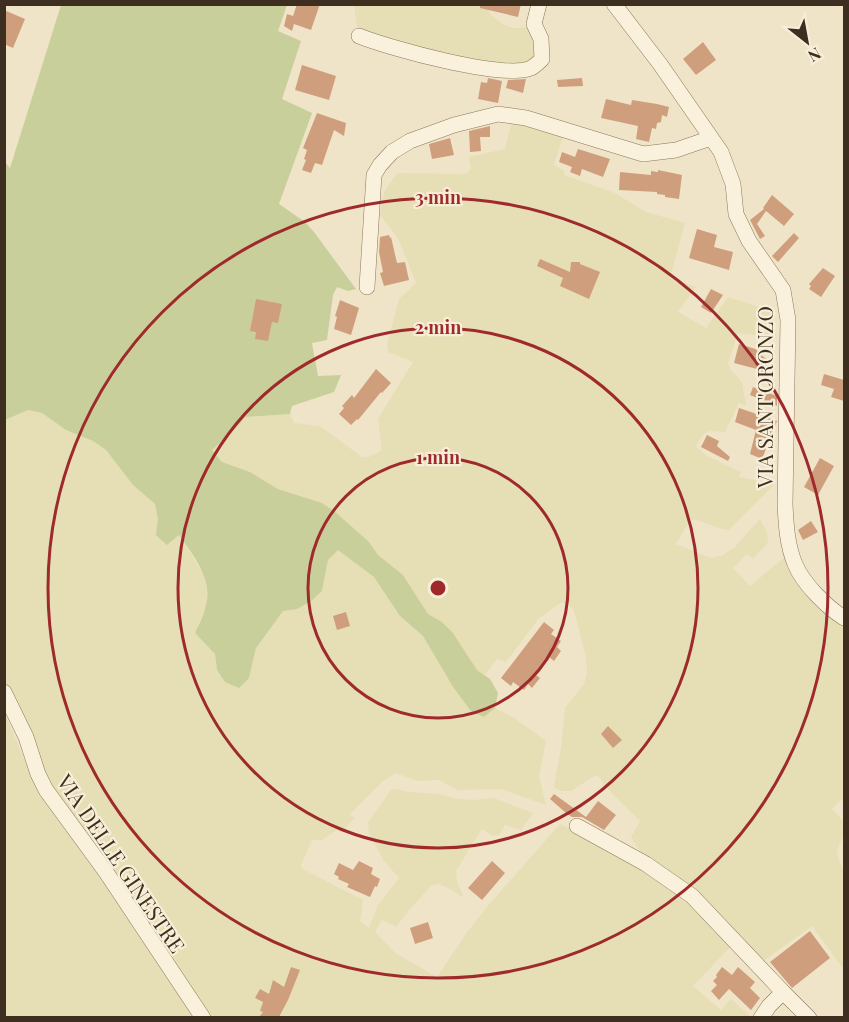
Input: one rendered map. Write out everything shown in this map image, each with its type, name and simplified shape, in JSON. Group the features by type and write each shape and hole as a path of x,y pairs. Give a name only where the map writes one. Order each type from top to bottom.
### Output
{"street":[{"path":"359,36 395,49 471,66 512,71 532,68 542,59 541,39 534,24 539,4"},
{"name":"VIA SANT'ORONZO","path":"614,4 660,64 721,152 733,184 736,214 749,242 783,290 788,320 785,504 787,533 795,565 820,598 844,618"},
{"path":"367,287 374,175 393,152 410,141 454,125 498,114 526,118 572,130 613,146 643,154 676,150 711,138"},
{"name":"VIA DELLE GINESTRE","path":"4,692 26,737 38,774 46,790 105,872 203,1017"},
{"path":"577,826 646,864 692,896 809,1017"},
{"path":"761,1017 783,992"}],"shaded area":[{"path":"354,5 487,5 490,14 502,24 513,28 532,27 541,51 527,65 491,63 422,49 376,36 357,27"},
{"path":"512,119 564,133 554,165 565,171 564,175 615,193 646,212 685,223 670,278 696,287 678,312 706,328 728,297 772,311 777,338 738,333 728,363 742,382 746,406 739,403 725,432 710,431 704,434 696,447 707,456 741,472 739,477 775,484 729,530 694,519 689,522 676,544 711,558 723,555 735,547 760,519 767,533 768,543 753,559 747,554 733,568 750,586 785,557 799,586 816,607 844,626 844,797 832,809 844,822 844,834 837,850 844,871 844,970 812,926 762,962 690,885 642,854 631,837 640,821 605,786 601,779 596,775 571,791 561,791 554,787 565,708 584,684 587,673 586,657 574,611 569,605 562,602 539,618 506,662 497,659 485,675 477,670 453,633 442,622 428,614 403,575 378,555 369,542 322,503 278,489 250,472 222,462 212,450 245,417 290,414 294,423 320,426 362,457 369,457 382,450 378,419 413,362 388,352 387,344 399,299 416,283 398,238 380,215 384,192 397,173 466,174 471,169 469,157 505,149"},
{"path":"28,410 42,413 66,430 93,441 106,450 133,485 155,504 167,545 179,535 204,575 207,604 195,633 215,654 217,670 249,678 256,648 264,635 283,611 297,608 322,591 328,560 338,549 374,577 400,616 423,636 453,687 484,717 495,708 513,717 546,741 539,776 546,805 501,789 457,790 439,780 417,781 396,773 383,781 350,814 355,818 341,832 337,830 322,840 312,840 301,865 303,869 363,900 360,921 369,928 378,905 399,878 384,861 369,833 368,822 391,790 439,794 473,800 494,798 533,813 521,830 505,825 499,835 493,836 482,829 456,871 462,897 439,884 432,885 396,927 382,920 375,932 395,953 437,977 468,931 492,901 560,824 591,838 691,899 734,943 693,986 721,1010 731,999 751,1017 207,1017 50,789 30,736 5,684 5,420"},
{"path":"4,712 30,772 198,1017 5,1017"}],"green space":[{"path":"61,5 287,5 278,31 301,41 282,99 312,113 279,204 305,222 356,289 348,291 337,287 333,295 327,340 312,343 318,376 341,375 334,392 292,406 290,414 245,417 212,450 222,462 250,472 278,489 322,503 369,542 378,555 403,575 428,614 442,622 453,633 477,670 490,679 498,693 495,708 484,717 471,711 453,687 423,636 400,616 374,577 338,550 328,560 322,591 297,609 283,611 256,648 249,678 239,688 225,682 217,670 215,654 195,633 206,605 207,586 204,577 196,559 179,535 167,545 156,535 158,519 155,504 133,485 106,450 93,441 66,430 42,413 28,410 5,420 4,161 10,168"}],"building":[{"path":"297,4 320,4 311,30 294,24 292,31 284,26 287,14 293,16"},
{"path":"480,4 521,4 518,17 480,8"},
{"path":"4,10 25,19 13,48 4,44"},
{"path":"703,42 716,60 696,75 683,59"},
{"path":"302,65 336,76 329,100 295,90"},
{"path":"488,78 502,81 498,103 478,99 481,82 487,83"},
{"path":"582,78 583,86 558,87 557,80"},
{"path":"526,79 523,93 506,88 508,80"},
{"path":"606,99 631,105 632,100 669,107 667,117 662,115 661,122 657,123 656,129 652,128 649,142 636,139 638,126 601,118"},
{"path":"317,113 346,123 344,136 334,130 322,165 315,163 311,173 302,170 307,150 303,148"},
{"path":"490,126 490,137 480,137 481,151 470,152 469,131"},
{"path":"450,138 454,155 432,159 429,144"},
{"path":"578,149 610,159 603,177 582,169 580,176 570,172 572,167 559,162 562,152 575,157"},
{"path":"658,170 682,175 679,199 665,197 657,192 619,190 620,172 651,175 651,171 658,172"},
{"path":"772,195 794,214 784,226 766,211 757,224 765,236 760,239 750,220 764,209"},
{"path":"697,229 717,235 714,247 733,252 729,270 689,258"},
{"path":"794,233 799,238 778,262 772,256"},
{"path":"389,235 397,263 405,262 409,280 384,286 380,273 383,272 379,252 380,237"},
{"path":"540,259 570,272 571,262 580,262 600,272 589,299 560,286 563,278 537,266"},
{"path":"823,268 835,276 821,297 809,289 811,286 809,284"},
{"path":"711,289 723,295 711,313 701,307"},
{"path":"256,299 282,304 278,323 272,322 268,341 255,339 256,332 250,331"},
{"path":"340,300 359,308 351,335 334,329"},
{"path":"739,344 762,351 761,355 775,365 769,373 758,365 757,369 734,363"},
{"path":"376,369 391,383 351,425 339,414 344,408 342,406 352,395 354,398"},
{"path":"824,374 844,380 844,401 831,397 834,389 821,385"},
{"path":"753,387 777,396 777,406 750,395"},
{"path":"739,408 777,421 762,459 750,454 756,430 735,422"},
{"path":"707,435 719,441 717,446 730,457 728,461 701,447"},
{"path":"820,458 834,466 818,495 804,487"},
{"path":"811,521 818,532 803,540 798,530"},
{"path":"346,612 350,626 337,630 333,616"},
{"path":"544,622 554,630 551,634 561,641 557,647 561,651 554,661 549,657 536,675 540,678 532,688 528,684 524,690 513,682 511,686 501,678"},
{"path":"608,726 622,740 613,748 601,734"},
{"path":"554,794 586,817 598,801 616,815 604,830 582,817 572,817 566,813 550,799"},
{"path":"359,861 373,868 371,874 380,879 370,897 347,887 349,884 338,879 339,877 334,874 339,863 353,870"},
{"path":"492,861 505,873 482,900 468,888"},
{"path":"428,922 433,938 415,944 410,928"},
{"path":"810,931 830,958 792,988 770,962"},
{"path":"291,967 300,970 279,1017 259,1017 263,1012 260,1011 263,1002 255,998 260,989 269,994 273,980 284,987"},
{"path":"722,967 732,975 738,967 755,982 750,988 760,998 751,1010 729,989 719,1000 711,991 717,985 713,981"}]}
